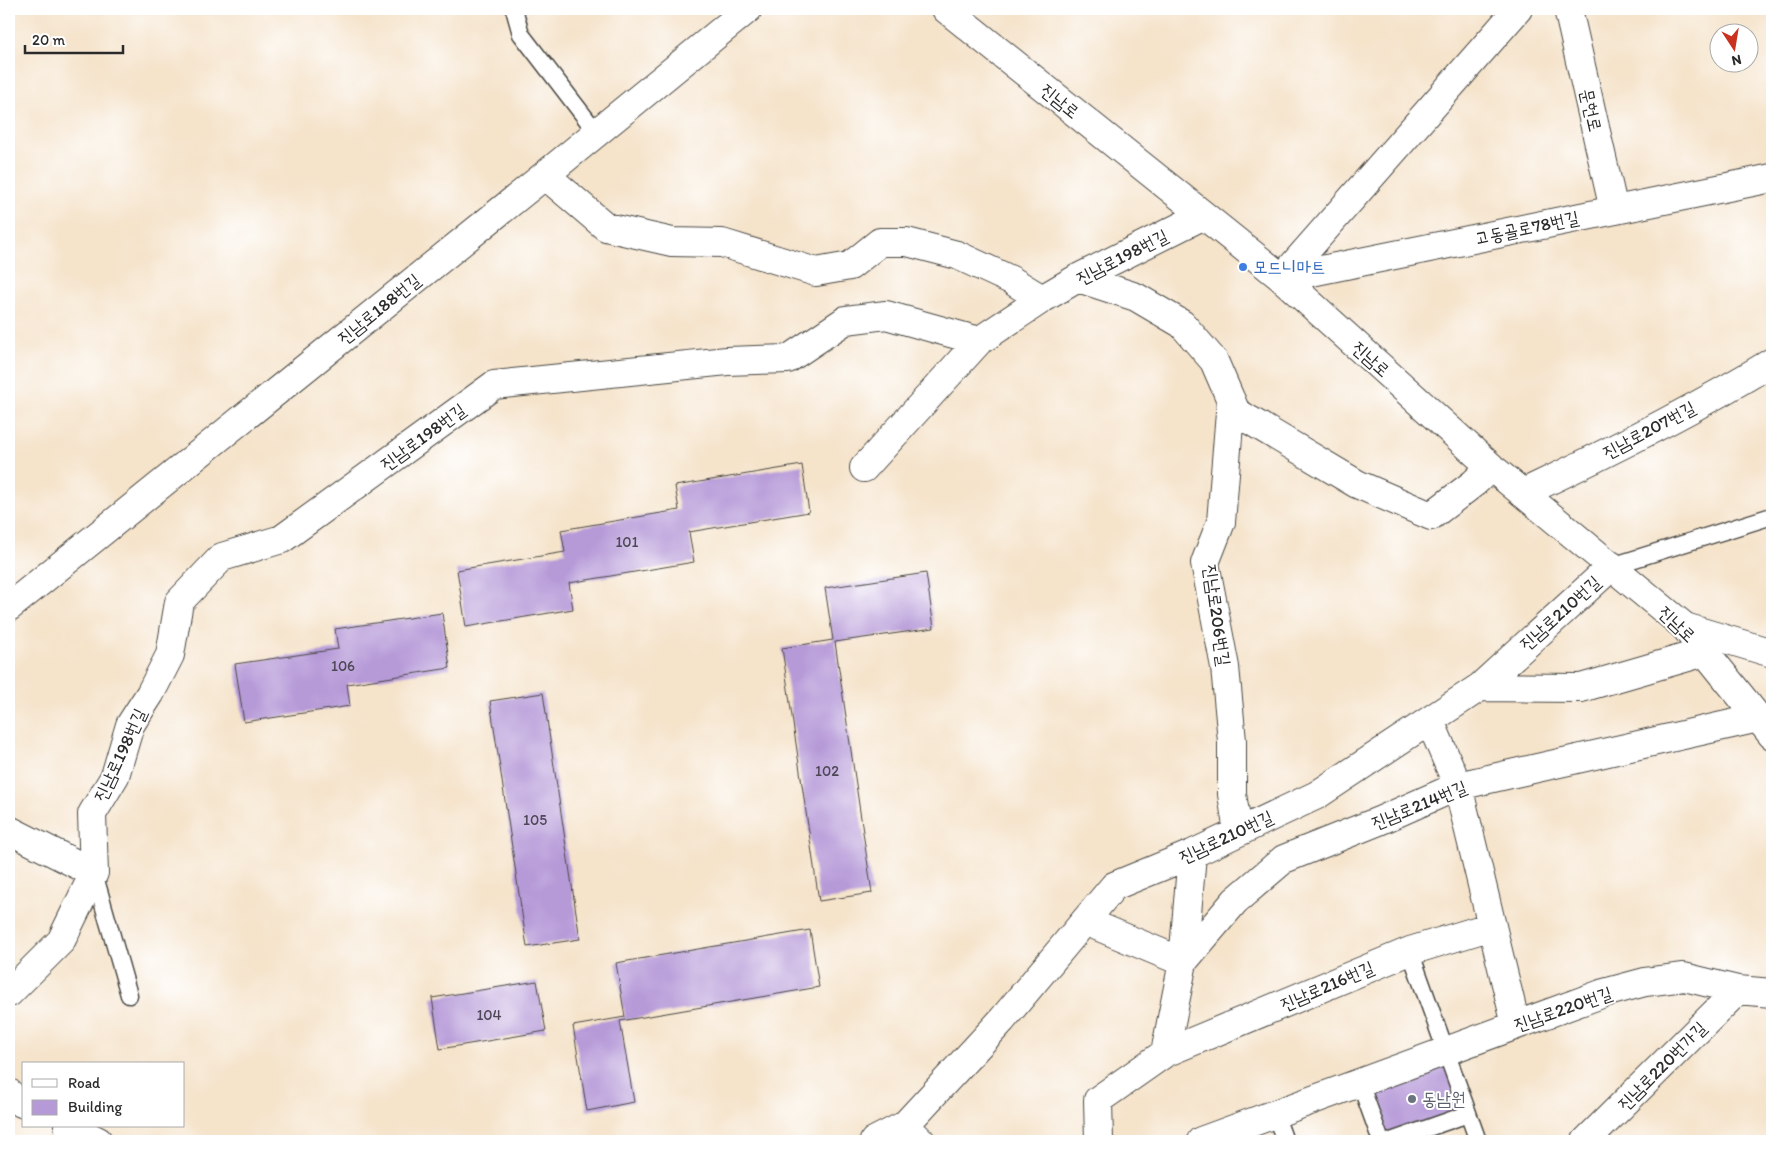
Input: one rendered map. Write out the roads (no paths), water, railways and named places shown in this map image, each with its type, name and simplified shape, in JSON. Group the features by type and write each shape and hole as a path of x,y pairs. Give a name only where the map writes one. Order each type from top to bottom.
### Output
{"street":[{"name":"진남로188번길","path":"9,607 748,9"},
{"name":"진남로","path":"946,9 1202,216 1282,278 1491,467 1685,627 1765,726"},
{"path":"1282,278 1518,9"},
{"name":"문헌로","path":"1568,9 1614,210"},
{"path":"545,175 606,228 672,242 722,243 816,272 850,266 880,242 907,242 957,255 1011,280 1042,299"},
{"name":"고동골로78번길","path":"1282,278 1772,178"},
{"name":"진남로198번길","path":"864,468 979,341 1042,299 1078,278 1202,216"},
{"name":"진남로206번길","path":"1078,278 1136,296 1182,324 1214,361 1236,412 1357,484 1431,516 1474,483 1491,467"},
{"name":"진남로198번길","path":"9,993 61,942 94,873 92,814 115,776 130,725 150,694 170,654 179,602 222,557 282,539 494,385 718,362 788,359 846,320 886,315 979,341"},
{"name":"진남로207번길","path":"1523,494 1593,460 1715,396 1772,362"},
{"name":"진남로206번길","path":"1230,400 1221,522 1206,563 1225,667 1232,742 1232,794 1238,832"},
{"name":"진남로210번길","path":"874,1141 913,1133 1002,1020 1114,886 1192,854 1317,795 1480,687 1612,566"},
{"path":"1685,627 1772,653"},
{"path":"1480,687 1581,688 1705,652"},
{"path":"1430,721 1458,786 1516,1025"},
{"name":"진남로214번길","path":"1183,962 1236,901 1284,859 1379,821 1458,786 1765,726"},
{"path":"9,830 94,873"},
{"path":"1165,1053 1183,962 1192,854"},
{"path":"1084,921 1183,962"},
{"name":"진남로216번길","path":"1098,1141 1098,1100 1165,1053 1410,951 1492,926"},
{"name":"진남로220번길","path":"1201,1141 1604,993 1645,982 1684,978 1738,990 1772,993"},
{"name":"진남로220번가길","path":"1586,1141 1738,990"},
{"path":"9,1093 22,1103"},
{"path":"72,1128 98,1141"}],"lane":[{"path":"514,9 520,34 597,133"},
{"path":"1612,566 1772,516"},
{"name":"진남로198번길","path":"94,873 129,995"},
{"path":"1410,951 1478,1141"},
{"path":"1360,1083 1381,1141"},
{"path":"1275,1114 1285,1141"},
{"path":"1391,1141 1468,1114"}],"place":[{"name":"모드니마트","path":"1243,267"},
{"name":"동남원","path":"1412,1099"}]}
